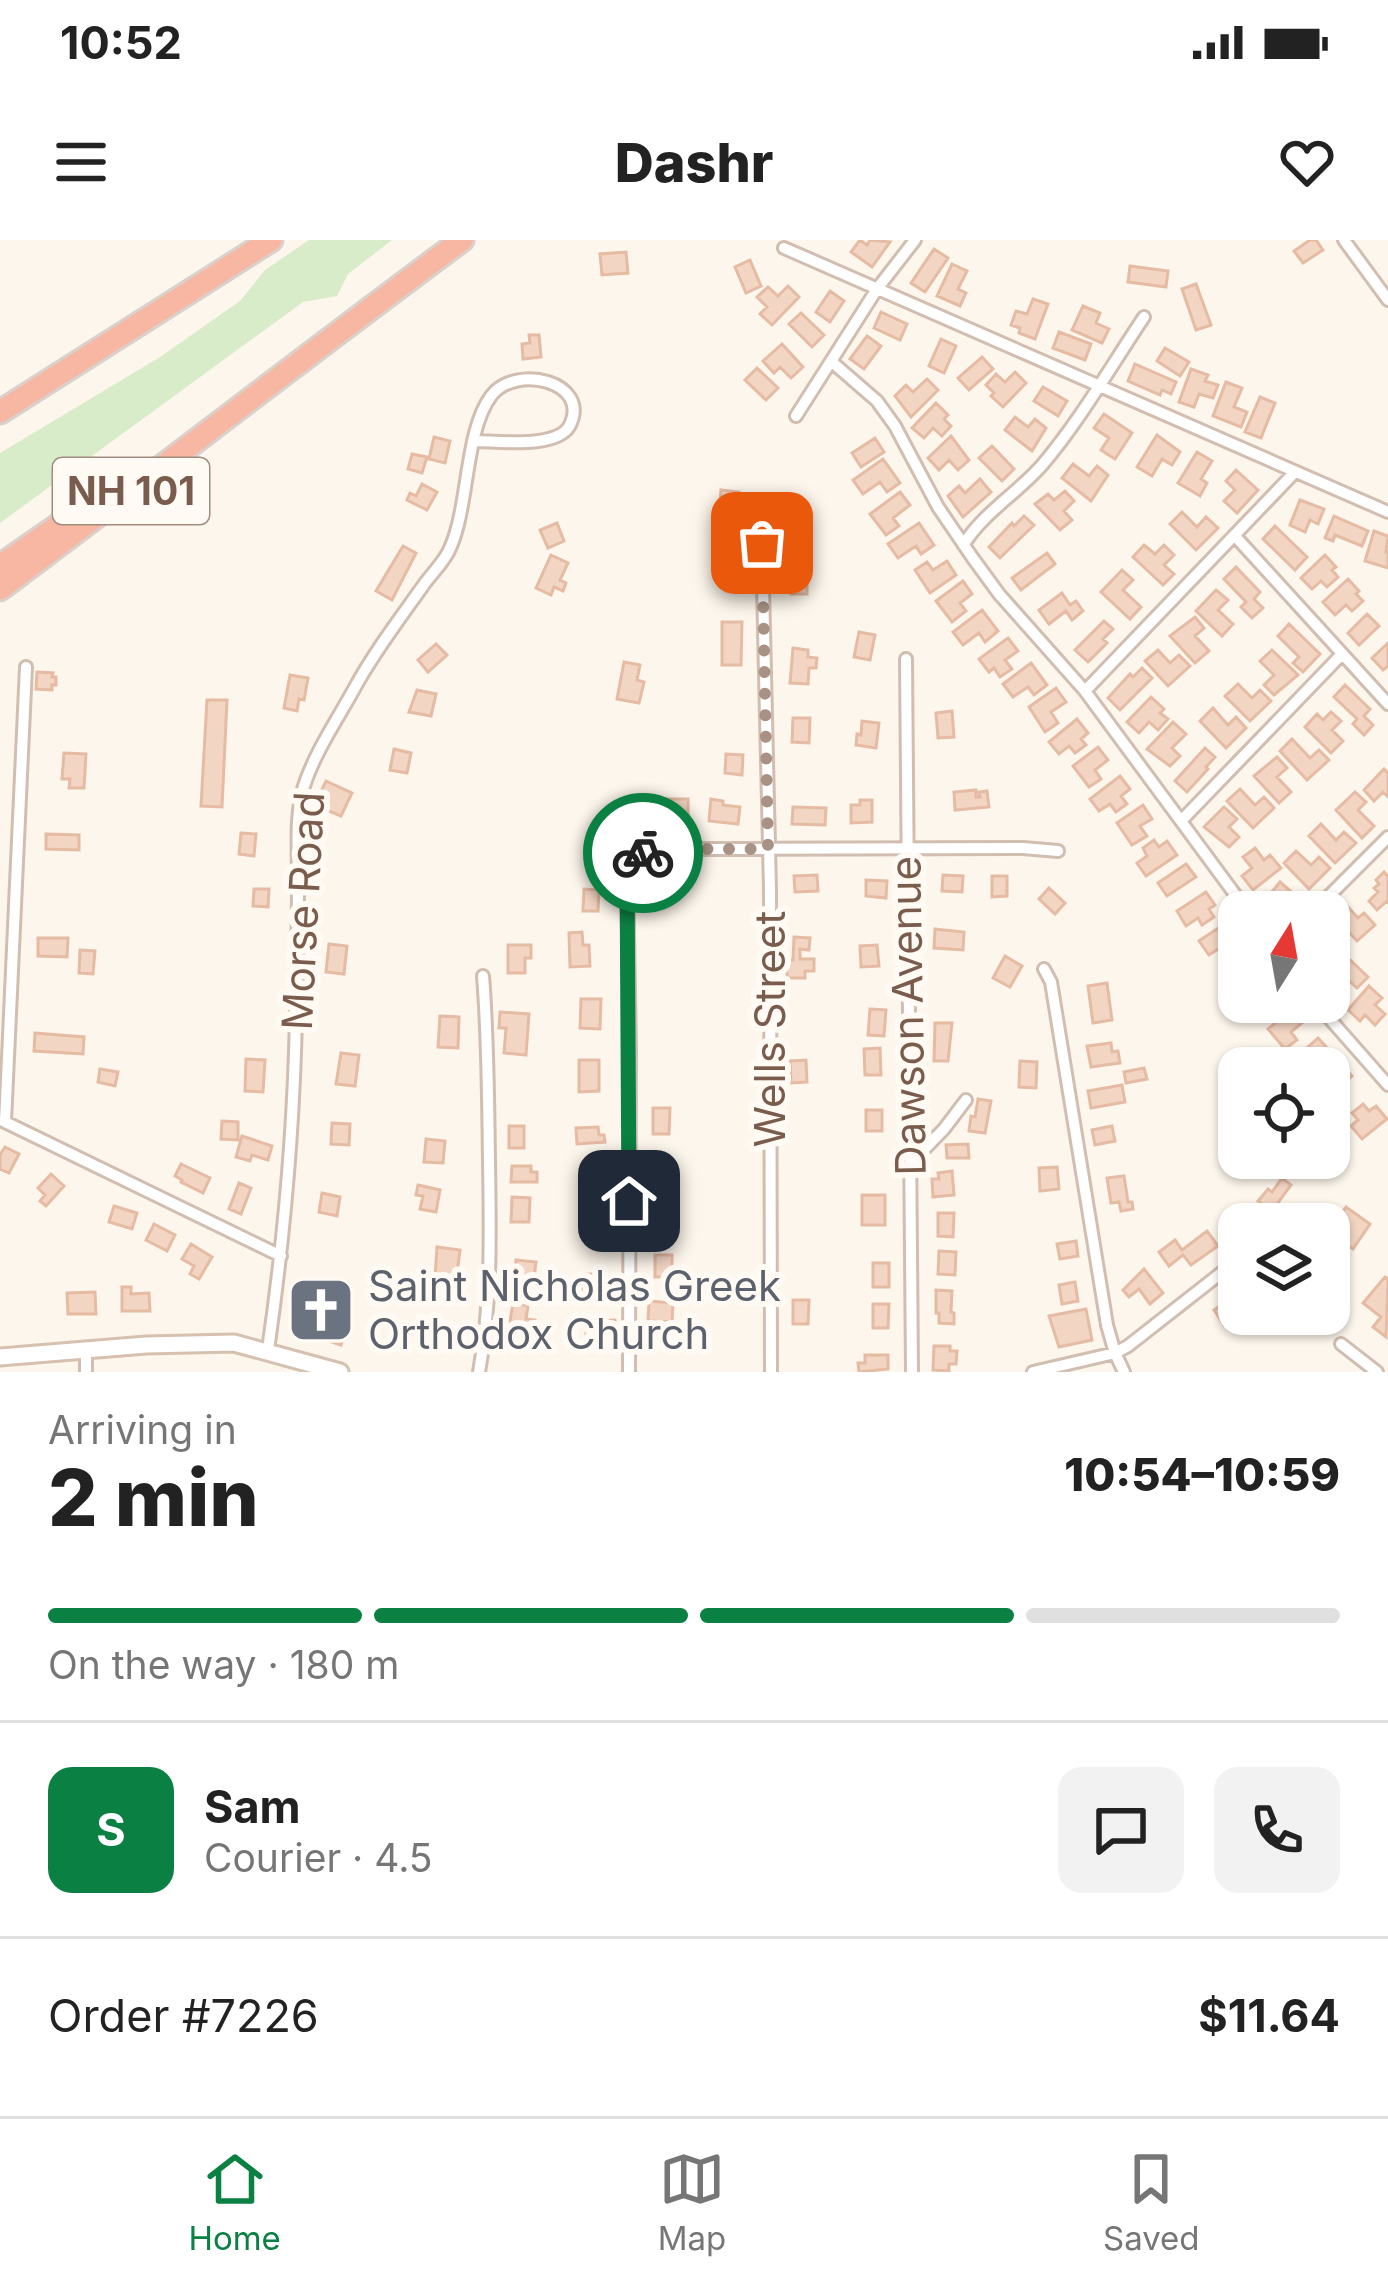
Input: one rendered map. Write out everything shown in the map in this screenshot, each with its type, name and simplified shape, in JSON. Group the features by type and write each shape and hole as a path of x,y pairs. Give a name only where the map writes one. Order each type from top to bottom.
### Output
{"highway":[{"path":"0,412 271,240"},
{"name":"NH 101","path":"0,589 463,240"},
{"path":"0,566 259,391"}],"street":[{"path":"796,416 877,289 915,240"},
{"path":"1344,240 1388,300"},
{"path":"784,248 1388,512"},
{"path":"964,544 1068,434 1144,317"},
{"path":"832,362 877,401 938,507 999,594 1085,691 1233,891"},
{"name":"Morse Road","path":"268,1350 292,1107 303,788 358,682 453,544 475,442 483,411 499,387 543,379 568,398 570,425 560,436 545,441 475,442"},
{"path":"1085,691 1295,472"},
{"path":"1235,536 1388,704"},
{"name":"Wells Street","path":"762,543 771,1372"},
{"path":"1181,821 1342,654"},
{"name":"Dawson Avenue","path":"906,659 912,1372"},
{"path":"26,668 3,1121 280,1256"},
{"path":"1334,891 1388,837"},
{"path":"629,1372 626,890 633,857 663,849 1058,851"},
{"path":"1044,969 1051,982 1103,1303 1114,1353 1124,1372"},
{"path":"479,1372 490,1272 483,976"},
{"path":"1334,1023 1388,1083"},
{"path":"909,1165 966,1100"},
{"path":"1033,1372 1114,1353 1218,1276"},
{"path":"0,1357 234,1343 340,1372"},
{"path":"1341,1344 1377,1372"},
{"path":"86,1349 86,1372"}],"green space":[{"path":"309,240 392,240 348,274 337,296 303,302 0,523 0,453 160,357 240,301 265,270"}],"building":[{"path":"860,240 867,245 870,240 890,242 872,267 851,252"},
{"path":"1316,240 1323,250 1303,263 1294,251"},
{"path":"934,249 948,258 925,292 911,283"},
{"path":"626,252 628,273 602,275 600,254"},
{"path":"750,260 761,286 746,293 735,267"},
{"path":"952,264 967,271 958,289 966,293 960,306 937,296"},
{"path":"1130,266 1168,271 1166,287 1128,282"},
{"path":"1196,284 1211,325 1196,330 1182,289"},
{"path":"788,286 799,297 772,325 760,314 767,307 757,297 768,287 778,296"},
{"path":"830,291 844,301 830,322 816,312"},
{"path":"1033,299 1048,304 1035,339 1011,325 1016,311 1027,314"},
{"path":"1083,306 1100,313 1096,323 1109,329 1102,343 1072,330"},
{"path":"881,312 907,324 900,340 874,328"},
{"path":"801,313 824,335 812,347 789,324"},
{"path":"1059,332 1091,344 1085,360 1053,348"},
{"path":"529,335 539,335 541,357 523,359 522,344 530,343"},
{"path":"867,336 881,346 864,369 850,359"},
{"path":"941,339 956,346 944,373 929,366"},
{"path":"782,344 803,367 791,378 780,367 774,373 763,361"},
{"path":"1165,348 1189,362 1180,376 1157,361"},
{"path":"982,357 993,369 969,390 958,378"},
{"path":"1135,364 1176,382 1171,394 1162,390 1160,395 1128,381"},
{"path":"757,368 778,388 766,400 745,380"},
{"path":"1191,369 1218,385 1213,398 1199,394 1194,407 1179,402"},
{"path":"1015,372 1026,383 1003,407 986,385 996,374 1005,382"},
{"path":"927,379 938,390 911,417 895,396 906,385 913,392"},
{"path":"1226,382 1242,388 1234,407 1247,412 1241,427 1213,416"},
{"path":"1043,387 1067,401 1058,416 1034,401"},
{"path":"1260,397 1275,403 1261,438 1245,432"},
{"path":"936,403 951,426 942,436 933,428 924,438 912,428"},
{"path":"1104,414 1132,433 1115,459 1101,450 1109,438 1094,428"},
{"path":"1015,417 1028,427 1035,419 1046,428 1032,451 1005,430"},
{"path":"1157,435 1180,452 1172,465 1162,459 1152,476 1137,467"},
{"path":"951,436 969,460 958,470 949,460 939,470 928,458"},
{"path":"434,437 450,441 445,463 429,459"},
{"path":"875,438 884,452 861,467 852,453"},
{"path":"992,446 1014,469 1002,481 979,458"},
{"path":"1197,452 1212,461 1201,479 1207,483 1200,496 1178,483"},
{"path":"412,454 427,457 422,473 408,469"},
{"path":"883,459 900,483 887,492 880,482 863,494 853,480"},
{"path":"1073,464 1089,476 1097,466 1108,475 1091,501 1062,478"},
{"path":"1236,470 1258,490 1237,513 1224,501 1235,490 1226,481"},
{"path":"980,479 991,492 963,517 948,496 959,486 965,493"},
{"path":"422,484 437,492 427,510 407,500 410,493 416,496"},
{"path":"721,490 739,492 735,527 718,525"},
{"path":"1065,491 1074,501 1064,511 1072,520 1060,530 1035,504 1048,494 1054,500"},
{"path":"900,492 910,505 893,518 899,526 886,535 870,514"},
{"path":"1300,500 1324,509 1318,524 1310,520 1305,532 1290,525"},
{"path":"1182,512 1197,527 1206,517 1218,528 1196,550 1170,524"},
{"path":"1024,516 1034,525 1000,558 989,547"},
{"path":"1334,516 1368,531 1362,546 1335,535 1333,541 1325,538"},
{"path":"557,523 564,541 548,548 540,530"},
{"path":"919,523 934,545 921,554 916,546 898,558 888,544"},
{"path":"1275,526 1307,557 1295,570 1263,539"},
{"path":"1374,531 1388,536 1388,568 1365,561"},
{"path":"791,535 807,535 807,554 791,554"},
{"path":"1144,545 1155,554 1164,545 1174,555 1164,565 1174,574 1163,585 1133,557"},
{"path":"403,546 416,553 392,600 376,591"},
{"path":"1047,553 1055,564 1021,590 1012,578"},
{"path":"551,555 568,563 560,580 566,583 563,591 554,587 551,595 536,588"},
{"path":"1325,555 1338,577 1327,587 1321,581 1312,589 1301,578"},
{"path":"947,561 956,575 930,593 915,570 927,562 933,570"},
{"path":"1236,567 1260,592 1254,599 1263,608 1252,618 1241,607 1246,602 1224,579"},
{"path":"1122,570 1133,580 1123,590 1141,607 1130,619 1101,592"},
{"path":"792,574 807,574 807,594 791,594"},
{"path":"1348,579 1363,601 1352,611 1346,605 1335,615 1323,602"},
{"path":"963,581 972,594 960,603 966,611 952,622 936,601"},
{"path":"1216,590 1228,600 1218,610 1233,624 1222,636 1196,611"},
{"path":"1062,593 1070,605 1076,601 1083,611 1072,620 1066,611 1049,624 1039,610"},
{"path":"982,610 998,631 985,642 979,633 963,645 953,632"},
{"path":"1367,614 1379,626 1359,645 1348,633"},
{"path":"1195,617 1204,628 1195,636 1209,651 1195,663 1170,636"},
{"path":"1104,621 1113,629 1103,639 1107,643 1088,662 1075,650"},
{"path":"722,622 742,622 741,665 722,665"},
{"path":"1289,624 1320,654 1303,672 1293,663 1299,657 1278,636"},
{"path":"859,632 875,635 870,660 854,657"},
{"path":"1008,638 1018,651 1005,660 1012,669 1000,677 979,659"},
{"path":"1388,643 1388,666 1383,670 1372,658"},
{"path":"436,644 447,655 428,672 418,660"},
{"path":"793,648 808,650 808,657 817,658 816,668 809,668 808,684 790,683"},
{"path":"1158,650 1170,663 1179,655 1190,666 1168,686 1145,661"},
{"path":"1272,650 1298,675 1274,695 1264,685 1274,675 1260,661"},
{"path":"624,662 640,665 637,680 644,682 639,703 617,699"},
{"path":"1031,663 1047,685 1034,695 1028,687 1013,697 1003,684"},
{"path":"1142,668 1152,678 1120,710 1108,698"},
{"path":"37,672 53,673 56,685 52,690 36,689"},
{"path":"290,675 308,678 297,711 284,708"},
{"path":"1238,684 1252,698 1260,690 1271,701 1250,721 1225,696"},
{"path":"1345,685 1370,709 1364,716 1373,725 1364,735 1353,724 1357,719 1334,697"},
{"path":"1056,688 1066,702 1051,712 1058,723 1045,732 1029,707"},
{"path":"417,690 436,694 431,716 409,712"},
{"path":"1151,697 1168,719 1158,730 1149,722 1139,733 1127,722"},
{"path":"207,700 227,700 222,807 201,806"},
{"path":"1213,708 1228,725 1236,717 1246,728 1226,748 1200,721"},
{"path":"952,711 954,737 938,738 936,713"},
{"path":"1331,712 1341,721 1332,730 1343,741 1331,753 1305,727 1317,714 1323,720"},
{"path":"793,718 810,718 809,743 792,742"},
{"path":"1077,719 1088,733 1081,739 1086,745 1075,753 1069,746 1059,754 1049,742"},
{"path":"862,721 879,723 876,748 856,745"},
{"path":"1173,722 1186,734 1172,748 1180,756 1170,766 1147,749"},
{"path":"1292,739 1310,758 1319,750 1329,760 1307,780 1280,751"},
{"path":"1098,747 1108,760 1095,770 1101,779 1089,787 1073,766"},
{"path":"1205,748 1215,757 1187,792 1175,781"},
{"path":"394,749 411,753 407,773 390,770"},
{"path":"64,753 86,754 84,788 69,788 70,779 62,779"},
{"path":"726,754 743,755 742,775 725,773"},
{"path":"1277,757 1287,768 1277,777 1291,792 1279,803 1254,776"},
{"path":"1384,769 1388,797 1383,792 1374,801 1364,790"},
{"path":"1120,776 1130,789 1121,796 1127,804 1116,812 1110,804 1099,811 1090,799"},
{"path":"326,781 352,793 341,816 324,809 327,804 317,800"},
{"path":"1240,789 1255,805 1264,797 1274,808 1253,828 1227,801"},
{"path":"976,790 976,797 987,791 989,807 955,810 954,792"},
{"path":"1355,792 1366,802 1358,810 1374,826 1362,838 1336,810"},
{"path":"660,799 688,799 688,818 660,818"},
{"path":"711,799 740,807 738,824 709,821"},
{"path":"860,800 872,800 872,822 851,823 851,805 860,805"},
{"path":"1143,805 1152,819 1140,826 1147,836 1132,845 1117,823"},
{"path":"793,807 826,808 825,825 792,824"},
{"path":"1224,807 1237,819 1229,827 1239,837 1229,847 1204,827"},
{"path":"1321,824 1336,840 1344,832 1356,843 1335,863 1309,836"},
{"path":"241,833 256,834 254,856 239,854"},
{"path":"46,834 79,835 79,850 46,849"},
{"path":"1154,840 1159,847 1167,841 1177,855 1146,876 1137,863 1147,856 1143,848"},
{"path":"1255,848 1264,860 1270,855 1281,868 1253,890 1242,876 1252,868 1243,857"},
{"path":"1296,851 1311,865 1319,857 1330,868 1309,889 1284,863"},
{"path":"1186,864 1196,877 1167,896 1158,883"},
{"path":"1384,872 1388,903 1377,910 1369,901 1378,892 1376,880"},
{"path":"817,875 818,891 795,892 794,876"},
{"path":"943,875 963,876 962,892 942,891"},
{"path":"992,876 1007,876 1007,896 992,897"},
{"path":"866,880 887,881 886,898 866,896"},
{"path":"1049,888 1065,903 1055,914 1039,899"},
{"path":"254,889 269,889 268,907 253,906"},
{"path":"584,889 599,890 598,911 583,911"},
{"path":"1206,892 1215,905 1209,909 1214,917 1202,925 1198,918 1186,926 1177,911"},
{"path":"1350,909 1358,918 1364,913 1375,925 1357,941 1350,933"},
{"path":"1218,928 1218,949 1209,955 1199,941"},
{"path":"935,929 964,932 963,950 934,948"},
{"path":"582,932 583,945 589,945 590,966 570,967 569,933"},
{"path":"794,937 810,938 809,950 800,949 800,959 814,959 814,971 805,971 805,978 787,978"},
{"path":"38,938 68,938 67,957 38,956"},
{"path":"329,944 347,946 344,974 326,972"},
{"path":"508,945 531,945 525,973 508,973"},
{"path":"877,945 879,966 861,967 860,946"},
{"path":"80,950 95,951 93,974 79,973"},
{"path":"1005,956 1022,966 1010,987 993,978"},
{"path":"1350,960 1368,977 1357,988 1350,982"},
{"path":"1107,983 1112,1020 1093,1023 1088,986"},
{"path":"1369,986 1382,998 1375,1005 1385,1014 1375,1025 1365,1015 1360,1021 1350,1008"},
{"path":"581,999 601,999 600,1029 580,1028"},
{"path":"870,1009 886,1010 884,1036 868,1035"},
{"path":"500,1012 529,1014 526,1055 504,1053 506,1028 499,1028"},
{"path":"440,1016 459,1017 458,1048 438,1047"},
{"path":"935,1023 952,1023 948,1061 934,1061"},
{"path":"1275,1023 1302,1023 1291,1032 1297,1040 1288,1047 1268,1029"},
{"path":"35,1033 84,1037 83,1054 34,1051"},
{"path":"1111,1043 1120,1063 1091,1067 1087,1046"},
{"path":"880,1048 881,1075 865,1075 864,1049"},
{"path":"341,1053 359,1055 355,1086 336,1084"},
{"path":"246,1059 265,1060 263,1092 245,1091"},
{"path":"579,1060 599,1060 599,1091 579,1092"},
{"path":"806,1060 807,1082 791,1083 790,1061"},
{"path":"1020,1061 1037,1062 1036,1088 1019,1087"},
{"path":"1144,1068 1147,1079 1126,1083 1124,1072"},
{"path":"100,1069 118,1072 115,1086 98,1082"},
{"path":"1122,1085 1125,1102 1091,1108 1088,1091"},
{"path":"978,1099 991,1101 985,1133 969,1131"},
{"path":"1363,1104 1369,1111 1376,1106 1387,1119 1362,1139 1351,1126 1358,1120 1352,1113"},
{"path":"653,1108 670,1108 669,1134 653,1134"},
{"path":"866,1110 882,1110 882,1131 866,1131"},
{"path":"222,1121 238,1122 238,1140 221,1139"},
{"path":"332,1123 350,1124 349,1145 331,1144"},
{"path":"509,1126 524,1126 524,1148 509,1148"},
{"path":"1112,1126 1115,1141 1095,1145 1092,1130"},
{"path":"598,1127 605,1142 577,1144 576,1128"},
{"path":"242,1136 272,1146 268,1160 236,1157"},
{"path":"426,1139 445,1141 443,1163 424,1162"},
{"path":"968,1144 969,1158 947,1158 946,1145"},
{"path":"5,1147 19,1154 9,1173 0,1169"},
{"path":"584,1161 604,1162 603,1178 582,1177"},
{"path":"181,1164 210,1178 203,1193 175,1176"},
{"path":"512,1166 531,1166 537,1182 511,1182"},
{"path":"1057,1167 1059,1189 1040,1191 1039,1168"},
{"path":"952,1171 954,1195 933,1197 932,1179"},
{"path":"51,1174 64,1186 46,1206 38,1188"},
{"path":"1124,1176 1133,1209 1121,1211 1119,1202 1111,1203 1107,1178"},
{"path":"1281,1179 1291,1185 1278,1203 1258,1201 1268,1189 1272,1192"},
{"path":"239,1183 251,1188 241,1214 229,1209"},
{"path":"418,1185 440,1190 436,1212 420,1209 423,1196 416,1195"},
{"path":"322,1193 340,1197 337,1216 319,1212"},
{"path":"862,1195 885,1195 885,1225 862,1225"},
{"path":"512,1197 530,1198 529,1222 511,1222"},
{"path":"661,1204 678,1205 678,1221 661,1220"},
{"path":"114,1206 137,1213 132,1229 109,1222"},
{"path":"1350,1210 1370,1224 1353,1249 1350,1247"},
{"path":"938,1213 954,1213 953,1237 938,1236"},
{"path":"583,1214 599,1214 599,1236 583,1235"},
{"path":"154,1224 175,1235 167,1251 146,1240"},
{"path":"1207,1231 1218,1246 1191,1265 1183,1255 1169,1266 1159,1252 1175,1240 1182,1250"},
{"path":"1076,1241 1078,1256 1060,1259 1057,1244"},
{"path":"191,1244 212,1257 199,1279 190,1274 194,1266 182,1259"},
{"path":"437,1247 460,1250 456,1281 435,1278"},
{"path":"939,1251 956,1252 955,1275 938,1274"},
{"path":"655,1255 672,1255 672,1277 655,1277"},
{"path":"516,1260 536,1262 534,1278 515,1276"},
{"path":"873,1263 889,1263 889,1287 873,1287"},
{"path":"1144,1269 1163,1293 1150,1304 1139,1289 1129,1297 1123,1290"},
{"path":"581,1274 597,1274 597,1298 581,1298"},
{"path":"1385,1277 1386,1337 1373,1327 1381,1317 1363,1303"},
{"path":"1075,1282 1078,1301 1062,1304 1059,1285"},
{"path":"122,1287 131,1287 131,1294 149,1293 150,1311 122,1311"},
{"path":"936,1290 952,1291 954,1324 939,1323"},
{"path":"95,1292 96,1314 68,1314 67,1293"},
{"name":"Saint Nicholas Greek Orthodox Church","path":"308,1299 338,1303 335,1319 318,1317 317,1328 304,1326"},
{"path":"793,1300 809,1300 808,1324 793,1324"},
{"path":"649,1301 673,1303 672,1322 648,1321"},
{"path":"513,1303 528,1306 526,1319 535,1320 533,1331 509,1327"},
{"path":"873,1304 889,1304 888,1328 873,1328"},
{"path":"1086,1309 1092,1340 1059,1347 1049,1316"},
{"path":"615,1320 616,1336 586,1336 586,1321"},
{"path":"328,1322 346,1328 341,1345 323,1339"},
{"path":"934,1346 957,1351 956,1364 949,1364 949,1371 933,1370"},
{"path":"865,1355 888,1355 888,1369 859,1372 858,1363 865,1363"}],"way so far":[{"path":"643,853 768,849 762,543"}],"place":[{"name":"Saint Nicholas Greek Orthodox Church","path":"321,1310"}],"route":[{"path":"629,1201 627,870 633,857 643,853"}]}
